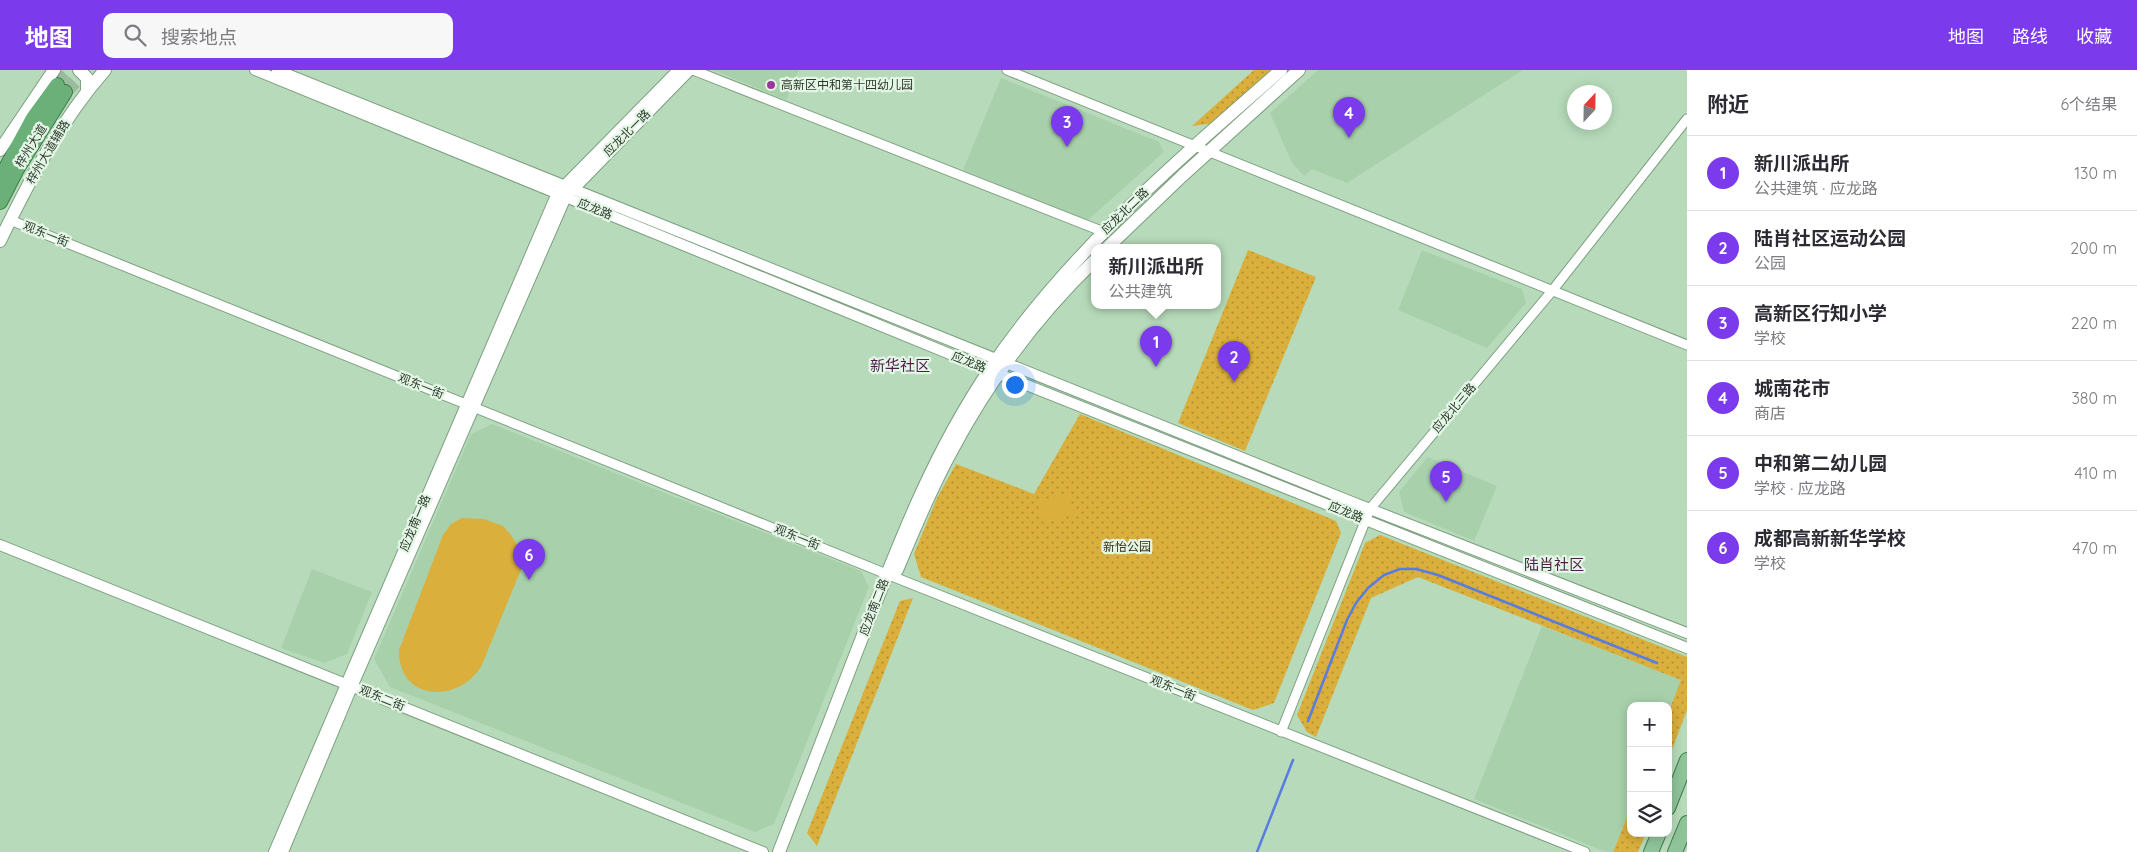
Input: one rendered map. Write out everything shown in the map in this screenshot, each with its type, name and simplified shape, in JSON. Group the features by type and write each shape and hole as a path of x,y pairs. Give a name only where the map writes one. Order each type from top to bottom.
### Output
{"highway":[{"name":"梓州大道","path":"0,179 33,118 61,89 0,202"}],"main road":[{"path":"0,150 54,70"},
{"path":"79,70 87,78 87,90"},
{"name":"梓州大道辅路","path":"0,241 28,184 57,135 87,90 105,70"},
{"name":"应龙北二路","path":"1093,244 1195,146 1281,70"},
{"name":"应龙北二路","path":"1111,244 1299,70"},
{"name":"应龙北二路","path":"1002,361 1031,312 1091,246"},
{"name":"应龙北二路","path":"993,372 1070,284 1091,264"},
{"name":"应龙南二路","path":"779,852 936,459 993,372"},
{"name":"应龙南二路","path":"788,852 890,575"},
{"path":"1672,798 1687,760"},
{"path":"1675,852 1687,823"},
{"path":"1651,852 1657,837"}],"street":[{"name":"应龙路","path":"255,70 1002,361 1687,634"},
{"name":"应龙路","path":"277,70 993,372 1687,648"},
{"name":"应龙北一路","path":"565,191 678,70"},
{"name":"应龙北一路","path":"565,191 692,70"},
{"path":"692,70 1104,232"},
{"path":"1007,70 1687,345"},
{"name":"应龙北三路","path":"1281,732 1370,509 1552,291 1687,120"},
{"name":"应龙南一路","path":"274,852 565,191"},
{"name":"观东一街","path":"10,220 1281,732 1585,852"},
{"name":"观东二街","path":"0,545 763,852"},
{"name":"应龙南一路","path":"283,852 349,685"}],"shaded area":[{"name":"高新区中和第十四幼儿园","path":"713,70 799,70 786,100"},
{"path":"1318,70 1523,70 1347,183 1312,169 1304,176 1292,163 1270,113"},
{"path":"1001,78 1159,142 1164,152 1087,221 963,170"},
{"path":"1422,250 1522,289 1526,303 1487,348 1398,310"},
{"path":"492,424 861,571 869,587 774,824 755,832 390,687 374,659 471,434"},
{"path":"1428,457 1497,486 1474,541 1404,512 1399,492"},
{"path":"312,569 372,592 347,654 324,663 281,648"},
{"path":"1542,626 1682,680 1672,704 1672,702 1627,702 1627,818 1613,852 1606,852 1474,799"}],"green space":[{"path":"1254,70 1274,70 1216,123 1192,126"},
{"path":"1248,250 1316,277 1245,451 1178,423"},
{"name":"新怡公园","path":"1080,414 1336,521 1341,533 1274,703 1253,710 921,577 914,554 937,498 956,464 1034,494"},
{"path":"1069,494 1074,515 1042,522 1037,501"},
{"path":"462,518 484,519 503,526 519,548 522,567 481,667 470,679 458,687 444,692 430,692 418,687 408,679 401,667 399,650 443,535 451,524"},
{"path":"1380,535 1687,657 1687,710 1672,749 1672,704 1681,680 1418,577 1371,598 1316,737 1307,732 1297,715 1365,543"},
{"path":"913,598 817,846 807,833 900,601"},
{"path":"1627,818 1627,837 1644,837 1638,852 1613,852"}],"waterway":[{"path":"1308,721 1347,620 1356,603 1368,588 1384,575 1400,569 1416,569 1438,575 1657,663"},
{"path":"1257,852 1293,760"}],"tunnel":[{"path":"57,85 72,70"},
{"path":"65,92 86,70"}],"place":[{"name":"高新区中和第十四幼儿园","path":"771,85"},
{"name":"城南花市","path":"1349,138"},
{"name":"高新区行知小学","path":"1067,147"},
{"name":"新川派出所","path":"1156,367"},
{"name":"陆肖社区运动公园","path":"1234,382"},
{"name":"中和第二幼儿园","path":"1446,502"},
{"name":"成都高新新华学校","path":"529,580"}],"district":[{"name":"新华社区","path":"900,366"},
{"name":"陆肖社区","path":"1554,565"}]}
